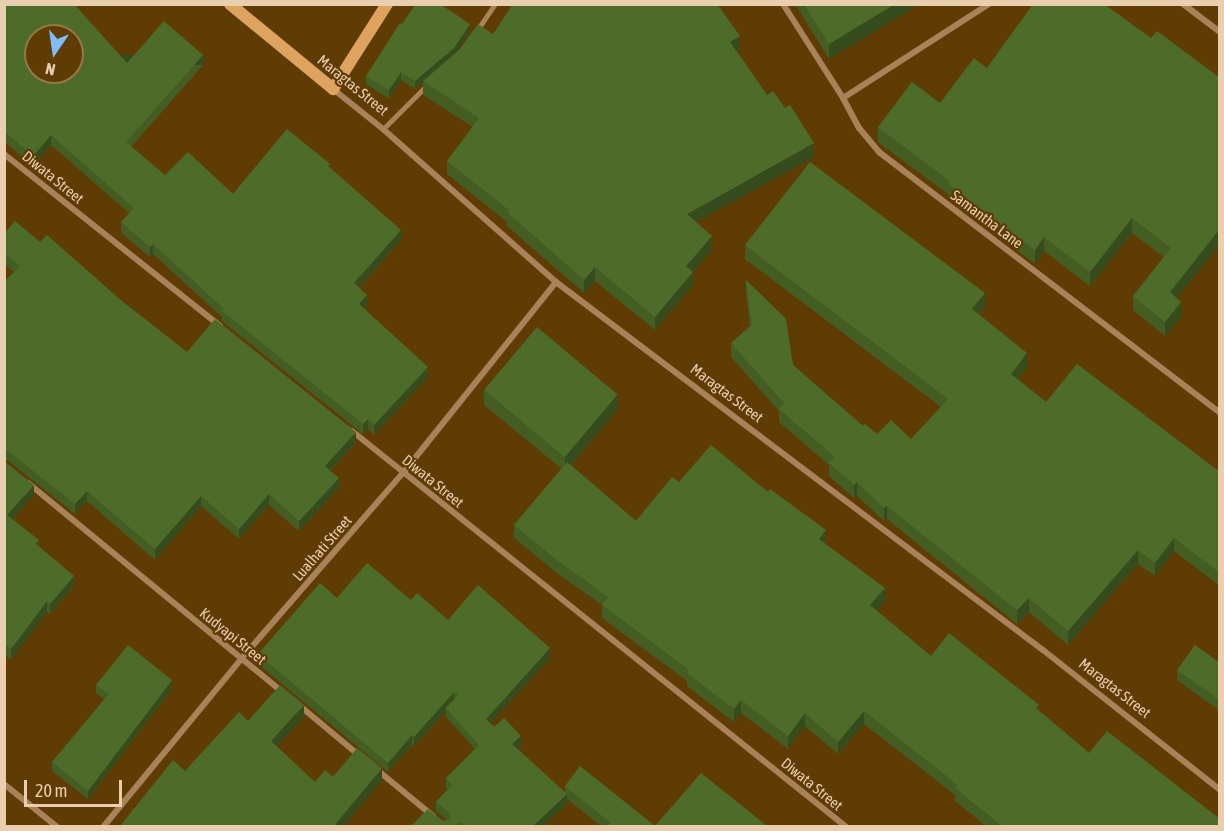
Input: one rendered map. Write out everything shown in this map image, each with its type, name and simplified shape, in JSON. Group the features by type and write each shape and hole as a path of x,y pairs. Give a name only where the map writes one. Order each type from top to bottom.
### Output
{"street":[{"name":"Maragtas Street","path":"230,4 382,129 556,282 1043,650 1220,790"},
{"path":"333,89 387,4"},
{"name":"Samantha Lane","path":"783,4 843,98 859,128 879,152 1220,413"},
{"path":"843,98 989,4"},
{"path":"1183,4 1220,32"},
{"name":"Diwata Street","path":"4,154 227,332"},
{"name":"Lualhati Street","path":"104,826 242,658 404,473 556,282"},
{"name":"Diwata Street","path":"348,428 845,826"},
{"name":"Kudyapi Street","path":"23,479 286,695"},
{"path":"295,702 438,819"},
{"path":"4,784 56,826"}],"lane":[{"path":"476,32 495,4"},
{"path":"382,129 432,82"}],"building":[{"path":"4,4 74,4 127,63 164,21 203,55 126,142 165,175 188,152 233,194 287,129 330,164 328,166 401,230 354,283 367,295 359,304 428,367 374,425 368,419 363,424 222,311 224,309 153,244 150,247 121,222 134,208 51,135 33,156 5,132"},
{"path":"416,4 440,4 470,24 454,48 415,81 401,72 389,90 366,76 400,23 402,24"},
{"path":"513,4 717,4 740,36 730,42 767,95 773,91 785,108 790,105 814,143 687,214 712,236 686,266 693,272 655,317 595,267 584,280 507,212 509,210 447,161 479,118 423,81 460,49 478,24 493,34"},
{"path":"804,4 895,4 829,44"},
{"path":"1033,4 1104,4 1151,38 1157,31 1220,78 1220,233 1218,231 1170,292 1181,302 1165,322 1133,296 1171,248 1132,218 1090,272 1044,237 1035,250 948,184 950,181 878,127 912,82 940,103 974,58 987,68"},
{"path":"810,162 985,293 972,309 1027,353 1011,374 1046,402 1077,364 1220,472 1220,573 1174,538 1155,563 1138,550 1068,631 1029,598 1017,610 887,506 884,508 857,482 854,485 829,463 835,457 779,409 784,403 731,343 752,325 746,280 786,319 793,365 863,426 865,424 877,434 891,420 911,439 948,399 745,245"},
{"path":"15,221 40,242 47,235 123,302 187,352 215,319 356,432 325,466 339,478 299,521 269,494 239,529 201,496 155,549 87,491 75,504 7,450 4,450 4,282 20,266 4,253 4,234"},
{"path":"537,327 617,394 565,457 484,390"},
{"path":"711,445 768,492 770,489 826,530 819,539 885,588 870,605 931,656 949,633 1039,705 1036,708 1089,753 1107,731 1220,819 1220,826 1002,826 955,788 958,785 864,711 838,742 805,713 788,736 741,700 734,709 687,673 689,670 602,605 608,597 558,561 514,525 567,462 636,521 672,477 679,482"},
{"path":"4,461 34,485 7,515 39,540 36,544 74,576 50,604 47,601 11,649 4,644"},
{"path":"367,563 411,600 417,593 448,620 478,585 550,648 486,719 494,727 504,718 521,736 512,744 567,794 533,826 466,826 461,822 456,826 411,826 428,809 443,821 450,820 450,813 436,802 452,785 446,778 479,745 446,708 458,695 454,692 388,763 258,654 320,583 337,598"},
{"path":"128,645 172,680 88,791 52,762 109,694 96,685"},
{"path":"1195,645 1220,663 1220,700 1177,670"},
{"path":"280,685 304,705 271,741 315,782 325,770 333,777 357,748 382,768 334,826 120,826 173,760 185,771 239,712 248,721"},
{"path":"580,766 655,826 608,826 611,823 565,786"},
{"path":"701,773 767,826 655,826"}]}
